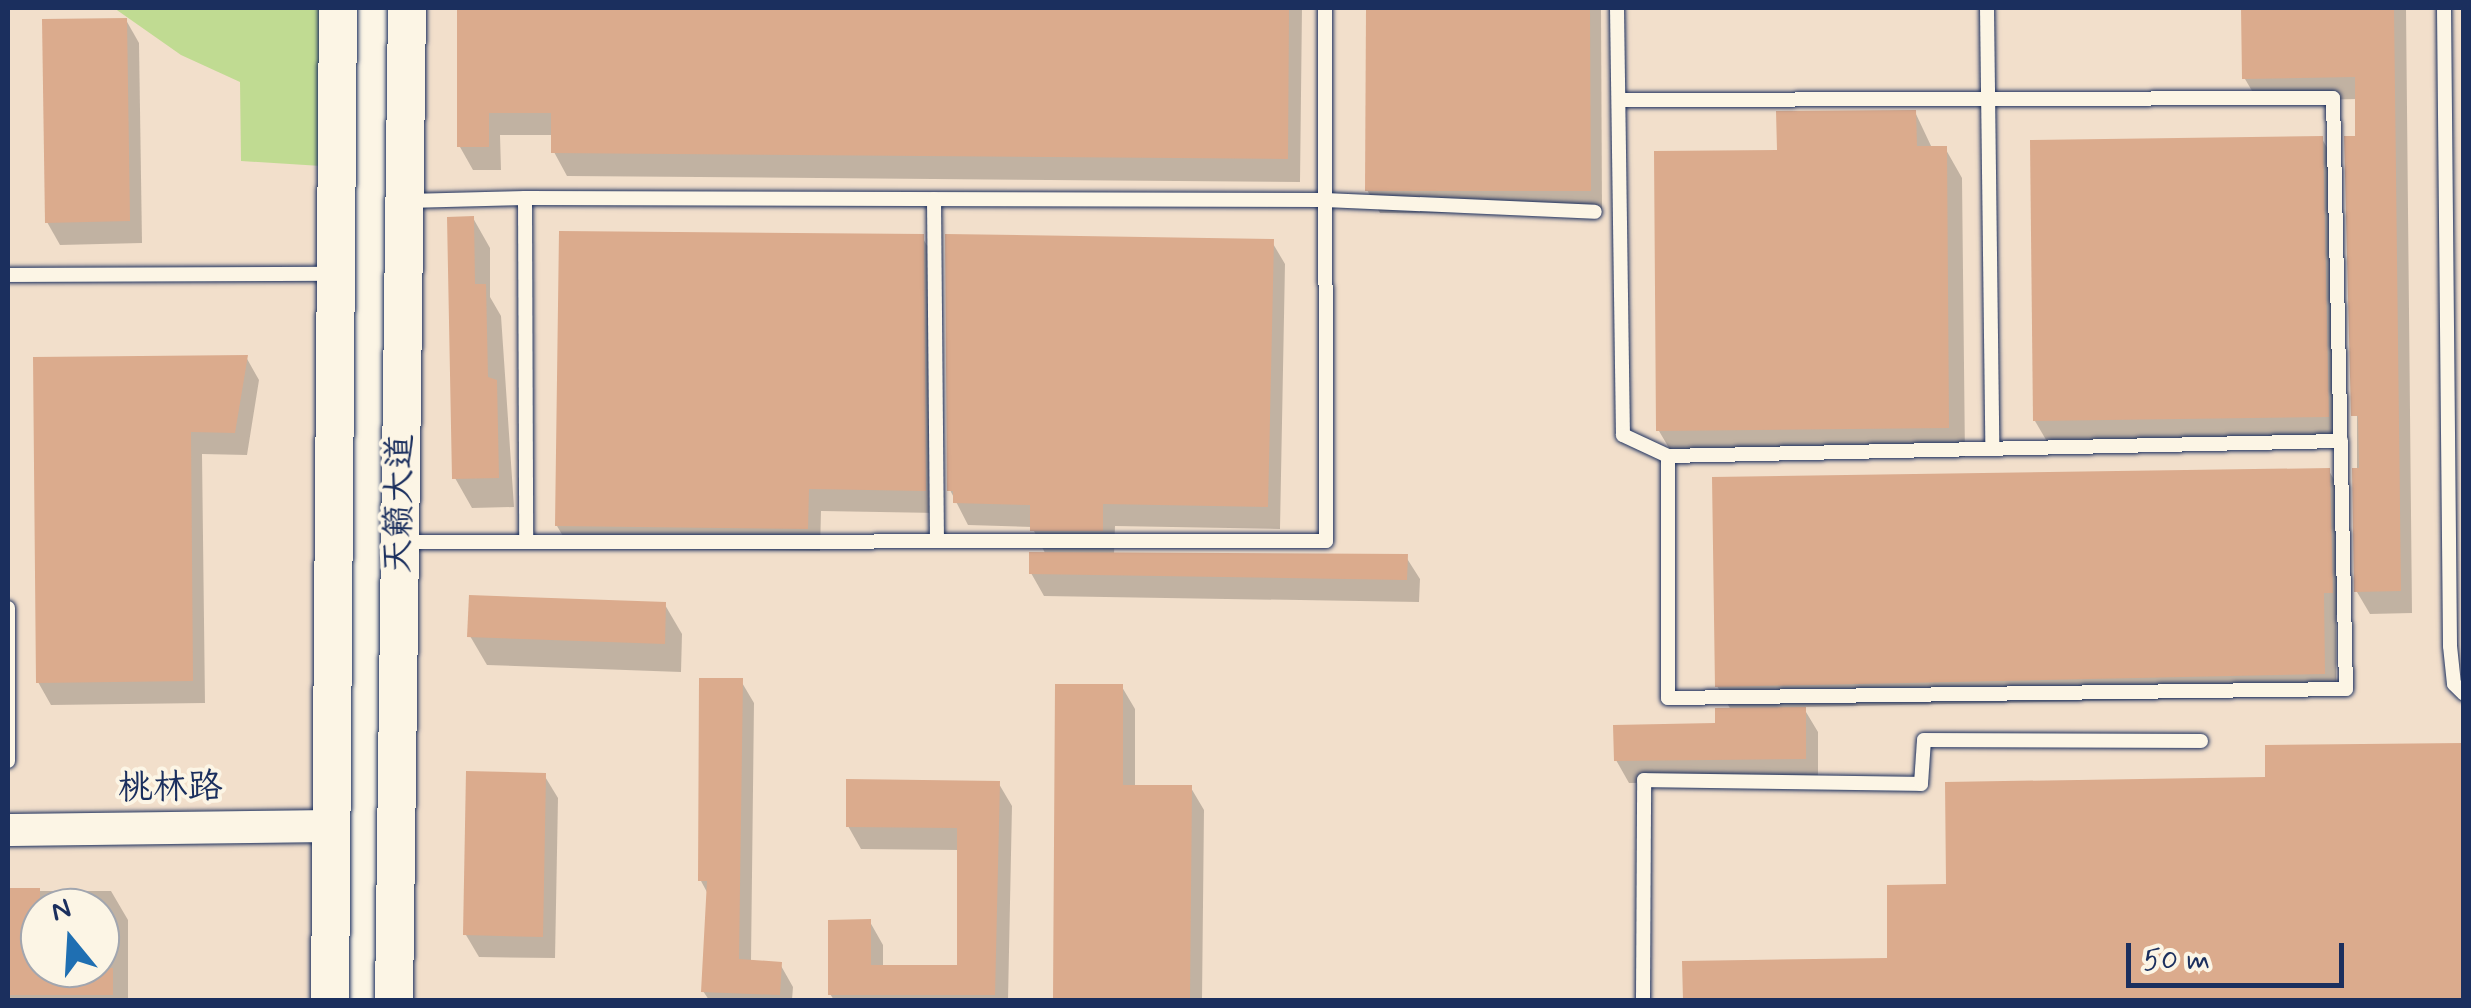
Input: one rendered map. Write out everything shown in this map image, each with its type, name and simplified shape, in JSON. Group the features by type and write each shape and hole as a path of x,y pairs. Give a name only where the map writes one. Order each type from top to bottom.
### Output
{"main road":[{"name":"天籁大道","path":"330,1000 338,8"},
{"name":"天籁大道","path":"394,1000 407,8"}],"street":[{"name":"桃林路","path":"8,830 334,826"}],"lane":[{"path":"398,542 1326,541 1324,8"},
{"path":"1618,8 1623,435 1668,456 2341,441"},
{"path":"1987,8 1992,448"},
{"path":"2444,8 2450,646 2454,684 2464,694"},
{"path":"1618,100 2333,98 2346,689 1668,698 1668,456"},
{"path":"525,198 526,542"},
{"path":"934,199 937,542"},
{"path":"407,201 1325,200 1594,212"},
{"path":"8,275 336,274"},
{"path":"8,608 8,761"},
{"path":"1644,1000 1644,780 1921,784 1924,740 2201,740"}],"shaded area":[{"path":"8,8 338,8 330,1000 8,1000"},
{"path":"404,8 2463,8 2463,1000 394,1000"}],"green space":[{"path":"114,8 338,8 337,167 241,161 240,82 181,55"}],"building":[{"path":"457,8 1289,8 1288,159 551,153 551,113 489,113 489,147 457,147"},
{"path":"1366,8 1590,8 1591,191 1365,191"},
{"path":"2241,8 2394,8 2401,591 2354,592 2352,468 2359,468 2358,416 2351,416 2344,136 2355,136 2355,77 2242,79"},
{"path":"127,18 130,221 45,223 42,19"},
{"path":"1916,110 1917,146 1947,146 1949,428 1656,431 1654,151 1777,150 1776,111"},
{"path":"2323,136 2329,417 2033,421 2030,140"},
{"path":"474,216 475,284 486,284 488,377 497,380 499,478 452,479 447,217"},
{"path":"559,231 924,234 926,491 809,489 808,529 555,526"},
{"path":"945,234 1274,239 1268,507 1103,504 1103,531 1030,531 1030,505 953,503 953,491 947,491"},
{"path":"248,355 235,433 191,432 193,681 36,683 33,357"},
{"path":"2330,468 2333,593 2324,593 2325,674 1715,687 1712,477"},
{"path":"1029,552 1408,554 1407,580 1029,574"},
{"path":"469,595 666,602 665,644 467,637"},
{"path":"699,678 743,678 739,959 782,962 780,995 701,992 707,881 698,881"},
{"path":"1055,684 1123,684 1123,785 1192,785 1190,1000 1053,1000"},
{"path":"1806,707 1806,759 1614,761 1613,725 1715,723 1715,708"},
{"path":"2464,743 2464,1000 1683,1000 1682,961 1887,958 1887,885 1946,884 1945,782 2265,777 2265,745"},
{"path":"466,771 546,773 543,937 463,935"},
{"path":"846,779 1000,781 995,995 828,995 828,920 871,919 871,965 957,965 957,828 846,827"},
{"path":"8,888 20,888 20,988 113,988 113,995 8,995"}]}
